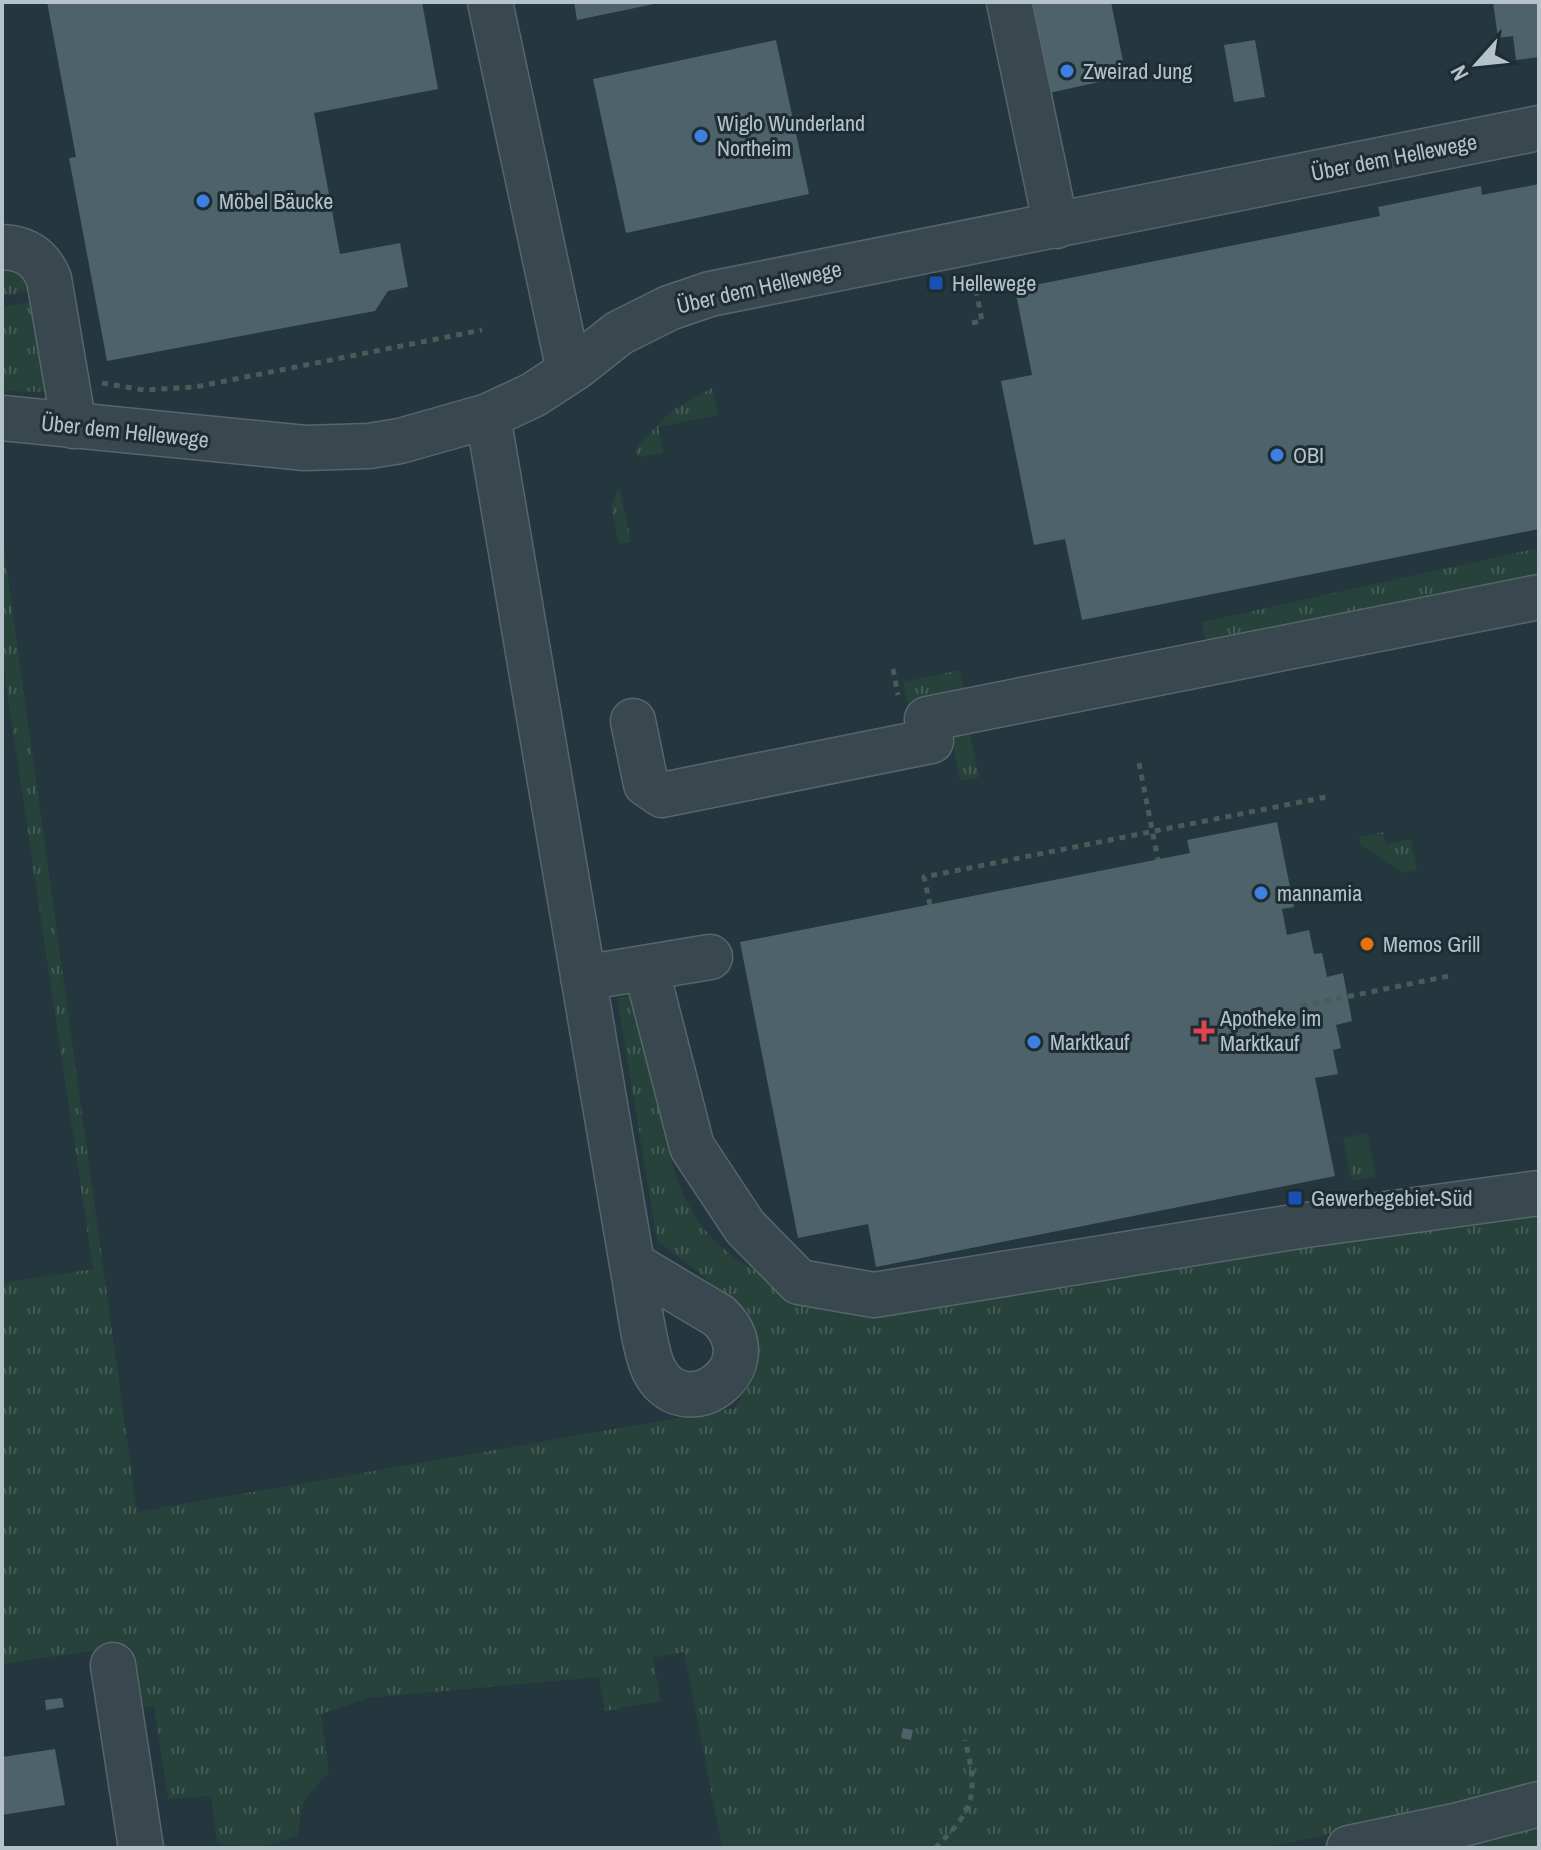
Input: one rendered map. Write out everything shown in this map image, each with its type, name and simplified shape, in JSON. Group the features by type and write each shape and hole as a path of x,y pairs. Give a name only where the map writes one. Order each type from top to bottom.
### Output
{"street":[{"path":"490,2 569,371"},
{"path":"1009,2 1056,226"},
{"name":"Über dem Hellewege","path":"2,418 279,446 338,448 400,441 488,416 533,395 619,333 669,308 710,294 1539,128"},
{"path":"2,247 25,251 42,262 49,279 74,426"},
{"path":"488,416 632,1264"},
{"path":"633,721 646,784 662,795 931,741 927,719 1539,597"},
{"path":"583,978 710,957"},
{"path":"646,968 692,1147 745,1227 799,1282 874,1295 1299,1226 1539,1193"},
{"path":"113,1665 141,1848"},
{"path":"1349,1848 1459,1825 1539,1804"}],"path":[{"path":"972,323 982,321 975,284"},
{"path":"66,377 144,390 195,387 482,330"},
{"path":"1139,763 1158,860"},
{"path":"930,905 924,877 1331,796"},
{"path":"1301,1006 1454,975"},
{"path":"935,1848 962,1819 974,1788 965,1740"}],"green space":[{"path":"2,259 21,267 33,291 2,296"},
{"path":"35,301 50,392 2,391 2,307"},
{"path":"712,388 718,415 658,427 663,453 636,455 635,449 670,412"},
{"path":"620,489 631,542 619,544 611,508"},
{"path":"2,534 137,1512 735,1408 755,1369 758,1356 756,1340 748,1323 720,1291 657,1240 617,998 640,994 666,1140 686,1199 717,1243 768,1278 803,1293 1539,1210 1539,1781 1442,1811 1263,1848 722,1848 684,1652 653,1658 661,1701 605,1711 599,1677 368,1698 321,1714 329,1773 306,1800 296,1837 258,1848 217,1843 211,1796 168,1799 154,1706 141,1707 131,1645 2,1664 2,1283 93,1269 2,671"},
{"path":"1539,548 1539,580 1207,646 1202,622"},
{"path":"960,670 965,694 908,705 903,682"},
{"path":"969,729 979,777 960,781 951,733"},
{"path":"1383,832 1386,844 1411,839 1417,870 1403,873 1360,844 1359,837"},
{"path":"1367,1133 1376,1176 1352,1181 1343,1138"},
{"path":"1539,1823 1539,1848 1426,1848"}],"building":[{"name":"Möbel Bäucke","path":"47,2 422,2 438,89 314,113 340,254 400,243 408,287 388,291 375,311 107,361 69,158 76,157"},
{"path":"574,2 659,2 659,3 577,20"},
{"path":"1021,2 1111,2 1126,76 1040,95"},
{"path":"1493,2 1539,2 1539,57 1516,60 1513,36 1498,38"},
{"name":"Wiglo Wunderland Northeim","path":"776,40 809,194 626,233 593,79"},
{"path":"1255,40 1265,97 1234,102 1224,45"},
{"name":"OBI","path":"1539,184 1539,529 1082,620 1065,539 1034,545 1001,381 1032,375 1015,289 1380,216 1378,207 1481,186 1482,195"},
{"name":"Marktkauf","path":"1277,822 1294,907 1282,909 1287,935 1309,930 1314,954 1322,953 1327,977 1343,973 1352,1021 1336,1025 1341,1048 1333,1050 1338,1074 1315,1078 1335,1176 876,1267 868,1224 798,1238 740,942 1190,853 1187,840"},
{"path":"62,1698 64,1707 46,1710 45,1700"},
{"path":"903,1728 913,1730 911,1740 901,1738"},
{"path":"55,1749 65,1805 2,1815 2,1757"}],"place":[{"name":"Zweirad Jung","path":"1067,71"},
{"name":"Wiglo Wunderland Northeim","path":"701,136"},
{"name":"Möbel Bäucke","path":"203,201"},
{"name":"Hellewege","path":"936,283"},
{"name":"OBI","path":"1277,455"},
{"name":"mannamia","path":"1261,893"},
{"name":"Memos Grill","path":"1367,944"},
{"name":"Apotheke im Marktkauf","path":"1204,1031"},
{"name":"Marktkauf","path":"1034,1042"},
{"name":"Gewerbegebiet-Süd","path":"1295,1198"}]}
